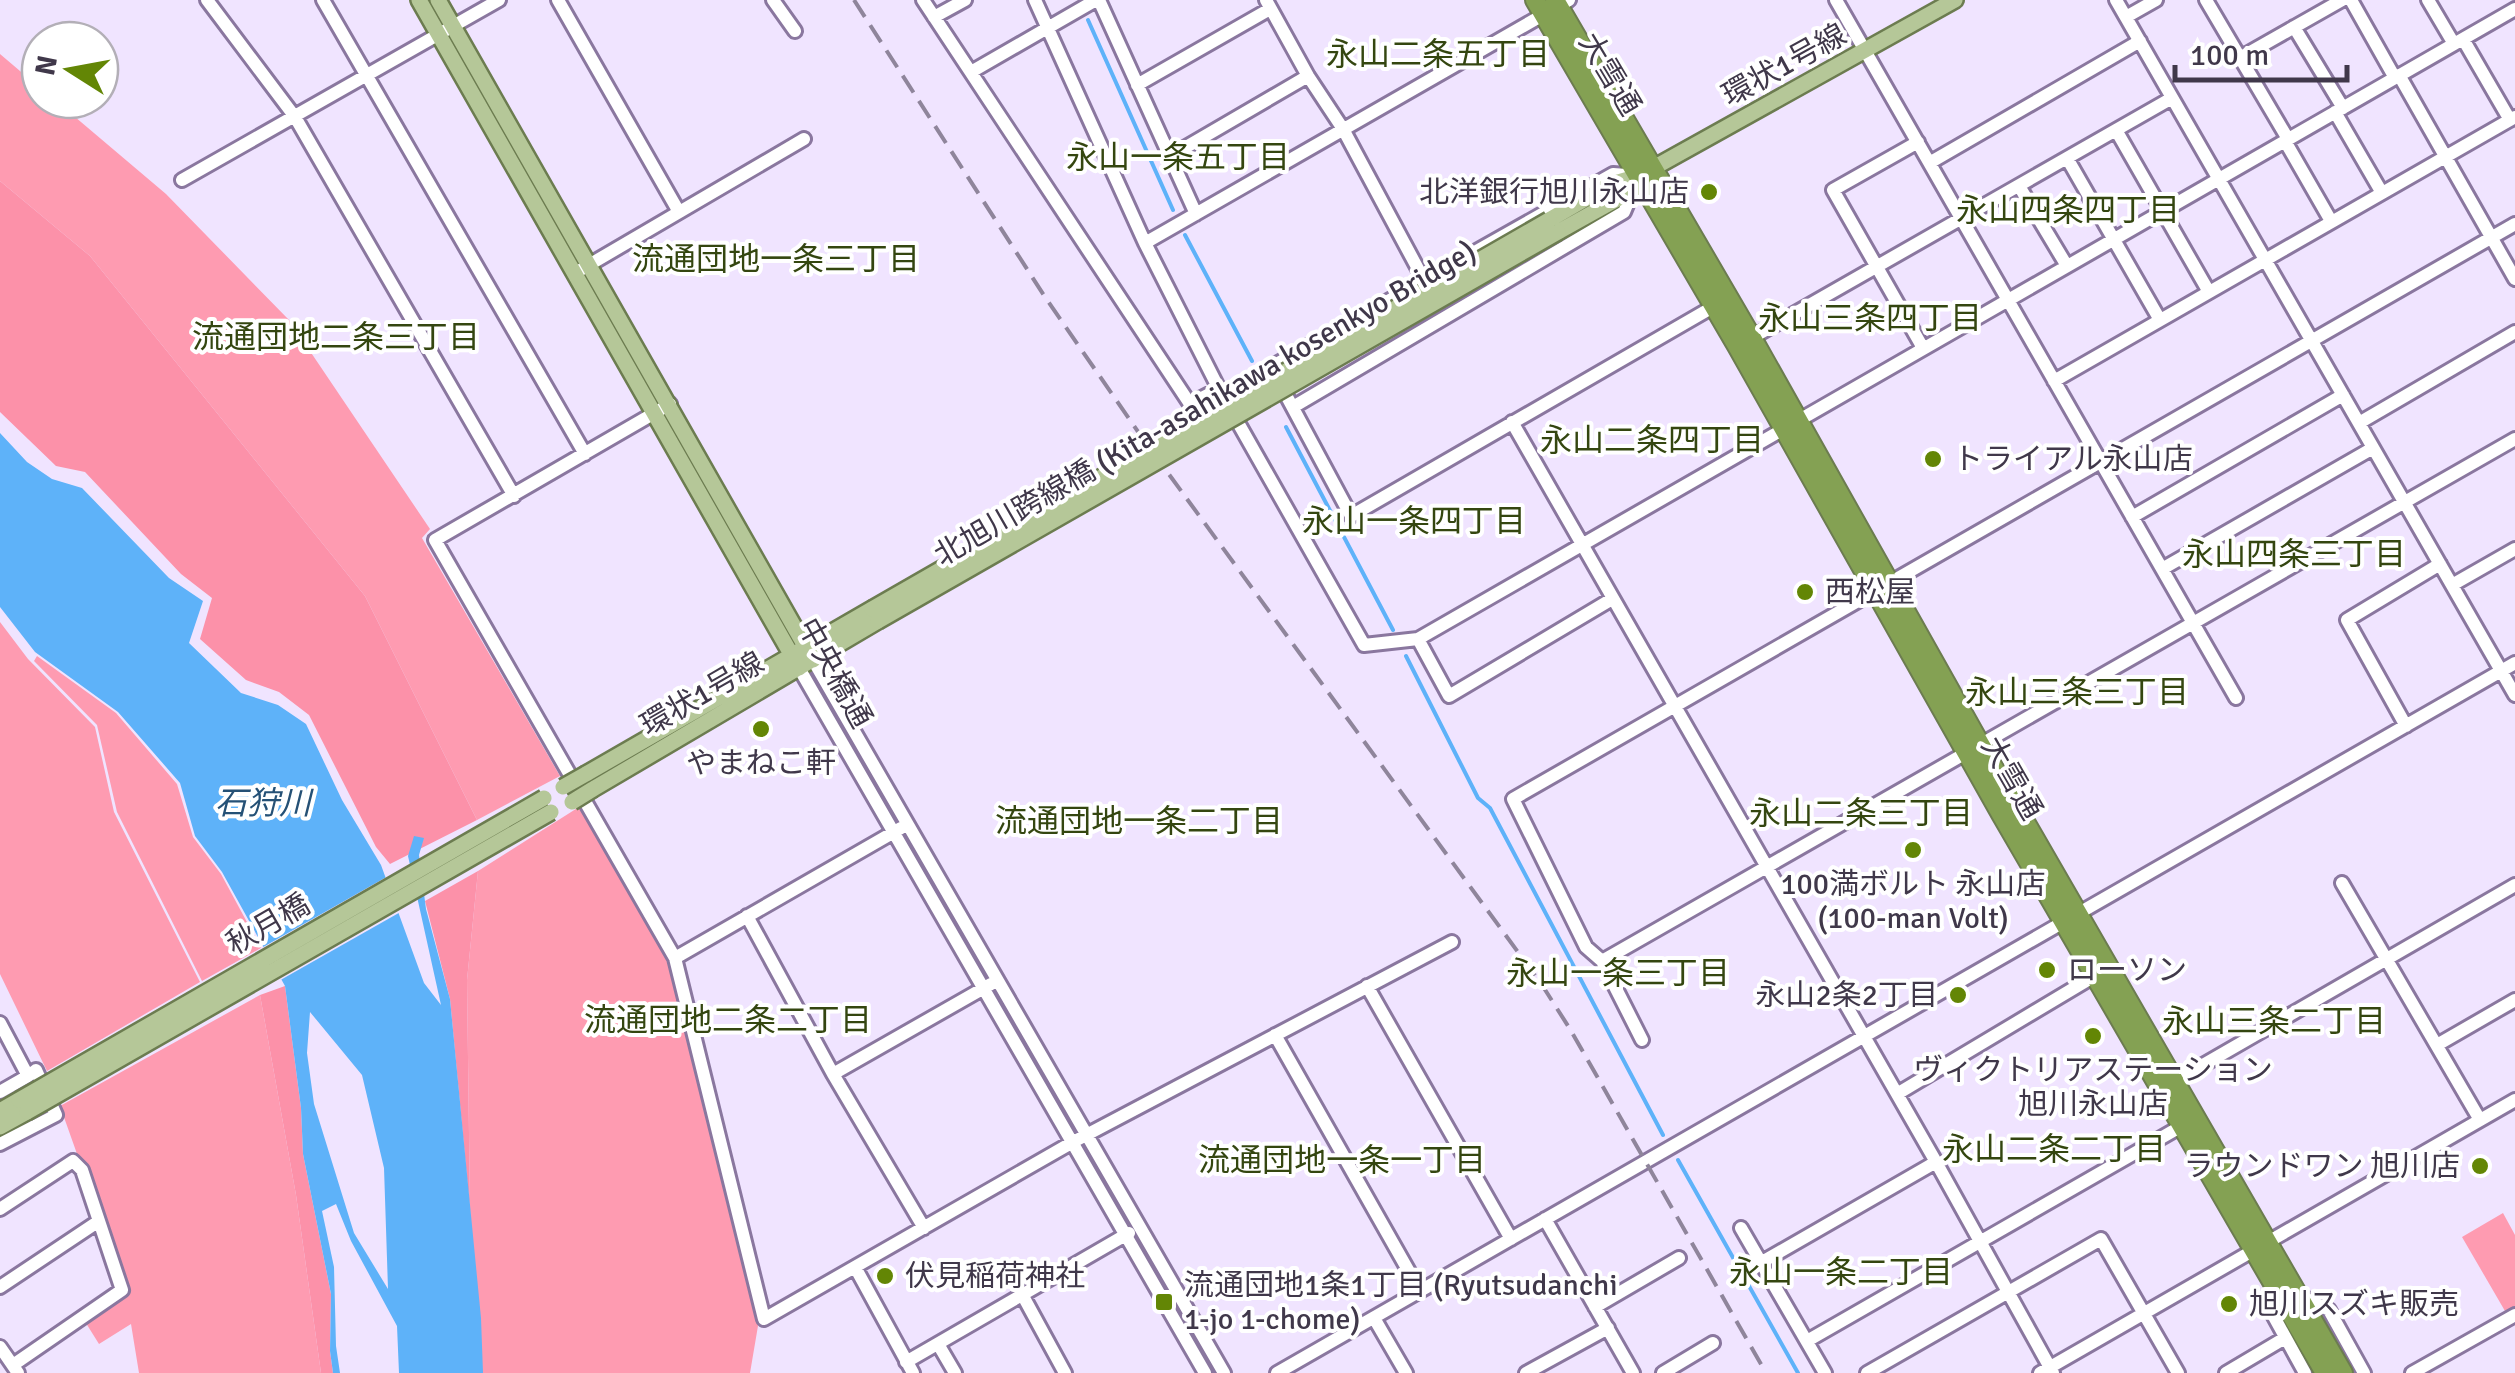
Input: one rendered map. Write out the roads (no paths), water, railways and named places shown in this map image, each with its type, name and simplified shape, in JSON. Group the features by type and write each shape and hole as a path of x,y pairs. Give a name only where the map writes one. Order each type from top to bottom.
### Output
{"highway":[{"name":"大雪通","path":"1552,4 1973,748 2072,917 2177,1080 2191,1121"},
{"name":"大雪通","path":"2072,917 2096,976 2191,1121 2293,1301 2325,1373"},
{"name":"大雪通","path":"2293,1301 2344,1373"}],"main road":[{"name":"中央橋通","path":"419,0 446,30 802,657"},
{"name":"中央橋通","path":"438,0 446,30"},
{"name":"環状1号線","path":"1554,226 1618,198 1646,172 1955,0"},
{"name":"北旭川跨線橋 (Kita-asahikawa kosenkyo Bridge)","path":"875,615 1554,226"},
{"name":"環状1号線","path":"548,805 875,615"},
{"name":"秋月橋","path":"23,1106 548,805"},
{"path":"0,1111 23,1106"},
{"path":"0,1127 23,1106"}],"street":[{"path":"207,0 296,117 514,496"},
{"path":"323,0 585,454"},
{"path":"182,180 498,0"},
{"path":"558,0 679,212"},
{"path":"773,0 796,31"},
{"path":"923,0 1190,404 1219,389"},
{"path":"934,18 966,0"},
{"path":"1035,0 1146,242 1219,389 1364,645 1418,639 2513,9"},
{"path":"971,72 1097,0 1196,214"},
{"path":"1836,0 2236,698"},
{"path":"2116,0 2515,695"},
{"path":"2126,17 2156,0"},
{"path":"2206,0 2331,222"},
{"path":"2238,59 2342,0"},
{"path":"2351,0 2515,279"},
{"path":"2054,381 2512,118 2428,0"},
{"path":"1137,85 1268,4 1343,129 1424,280"},
{"path":"1146,242 1552,4"},
{"path":"2294,26 2382,193"},
{"path":"1931,162 2140,41"},
{"path":"1169,156 1308,76"},
{"path":"1745,342 2172,98"},
{"path":"2116,130 2208,292"},
{"path":"583,269 804,139"},
{"path":"1918,142 1833,190 1923,348"},
{"path":"2067,158 2160,320"},
{"path":"1646,172 1613,174 1601,179 1270,366 1351,516 1722,302"},
{"path":"1293,406 1624,212 1646,172"},
{"path":"2019,186 2067,266"},
{"path":"1642,1040 1602,961 1586,947 1513,799 2515,224"},
{"path":"2359,422 2515,332"},
{"path":"2132,517 2343,396"},
{"path":"663,408 435,540 675,958 764,1319 1074,1142 1452,942"},
{"path":"1512,422 1936,1162 2047,1371 2515,1100"},
{"path":"1602,961 2515,440"},
{"path":"2162,569 2373,448"},
{"path":"2452,585 2515,548"},
{"path":"2406,726 2347,620 2440,564"},
{"path":"1418,639 1448,696 1612,599"},
{"name":"中央橋通","path":"802,657 908,824 1074,1142 1205,1373"},
{"name":"中央橋通","path":"802,657 894,832 1088,1136 1224,1373"},
{"path":"1276,1373 2515,663"},
{"path":"675,958 908,824"},
{"path":"2342,883 2480,1120"},
{"path":"2177,1080 2515,885"},
{"path":"747,916 833,1074 924,1228"},
{"path":"1897,1094 2096,976"},
{"path":"833,1074 991,984"},
{"path":"1367,986 1511,1239"},
{"path":"2437,1045 2515,1000"},
{"path":"0,1023 28,1076"},
{"path":"1275,1035 1420,1291"},
{"path":"0,1092 36,1070 56,1114 0,1144"},
{"path":"1807,1341 2191,1121"},
{"path":"0,1210 73,1161 82,1170 122,1290 15,1369 0,1347"},
{"path":"1762,1262 1936,1162"},
{"path":"1545,1219 1634,1373"},
{"path":"0,1287 99,1221"},
{"path":"855,1267 910,1368 938,1344 1140,1226"},
{"path":"1740,1228 1826,1373"},
{"path":"1867,1373 2101,1239 2178,1373"},
{"path":"1596,1307 1679,1258"},
{"path":"1023,1296 1066,1373"},
{"path":"2304,1373 2272,1313 2293,1301 2329,1310 2364,1373"},
{"path":"2412,1373 2515,1315"},
{"path":"1374,1318 1406,1373"},
{"path":"1526,1373 1608,1328"},
{"path":"2226,1373 2285,1338"},
{"path":"1663,1373 1714,1343"},
{"path":"938,1344 955,1373"}],"water":[{"name":"石狩川","path":"0,433 27,462 52,479 82,488 169,578 203,601 189,643 241,693 278,705 306,724 342,800 381,865 424,983 441,1005 408,856 414,836 424,838 419,855 426,909 450,999 483,1373 399,1373 397,1326 351,1241 336,1204 322,1211 334,1267 340,1373 333,1373 331,1294 303,1154 285,986 222,872 195,836 180,783 118,712 35,652 0,607","holes":["310,1012 362,1075 384,1168 388,1289 354,1233 314,1104 307,1053"]}],"waterway":[{"path":"1088,20 1173,210"},
{"path":"1185,235 1252,361"},
{"path":"1286,427 1393,630"},
{"path":"1406,656 1478,798 1490,808 1663,1135"},
{"path":"1678,1160 1798,1373"}],"railway":[{"path":"854,0 1045,297 1141,436 1542,985 1766,1373"}],"place":[{"name":"北洋銀行旭川永山店","path":"1709,192"},
{"name":"トライアル永山店","path":"1933,459"},
{"name":"西松屋","path":"1805,592"},
{"name":"やまねこ軒","path":"761,729"},
{"name":"100満ボルト 永山店 (100-man Volt)","path":"1913,850"},
{"name":"ローソン","path":"2047,970"},
{"name":"永山2条2丁目","path":"1958,995"},
{"name":"ヴィクトリアステーション 旭川永山店","path":"2093,1036"},
{"name":"ラウンドワン 旭川店","path":"2480,1166"},
{"name":"伏見稲荷神社","path":"885,1276"},
{"name":"流通団地1条1丁目 (Ryutsudanchi 1-jo 1-chome)","path":"1164,1302"},
{"name":"旭川スズキ販売","path":"2229,1304"}],"district":[{"name":"永山二条五丁目","path":"1438,54"},
{"name":"永山一条五丁目","path":"1178,157"},
{"name":"永山四条四丁目","path":"2068,210"},
{"name":"流通団地一条三丁目","path":"776,259"},
{"name":"永山三条四丁目","path":"1870,318"},
{"name":"流通団地二条三丁目","path":"336,337"},
{"name":"永山二条四丁目","path":"1652,440"},
{"name":"永山一条四丁目","path":"1414,521"},
{"name":"永山四条三丁目","path":"2294,554"},
{"name":"永山三条三丁目","path":"2077,692"},
{"name":"永山二条三丁目","path":"1861,813"},
{"name":"流通団地一条二丁目","path":"1139,821"},
{"name":"永山一条三丁目","path":"1618,973"},
{"name":"流通団地二条二丁目","path":"728,1020"},
{"name":"永山三条二丁目","path":"2274,1021"},
{"name":"永山二条二丁目","path":"2054,1149"},
{"name":"流通団地一条一丁目","path":"1342,1160"},
{"name":"永山一条二丁目","path":"1841,1272"}]}
